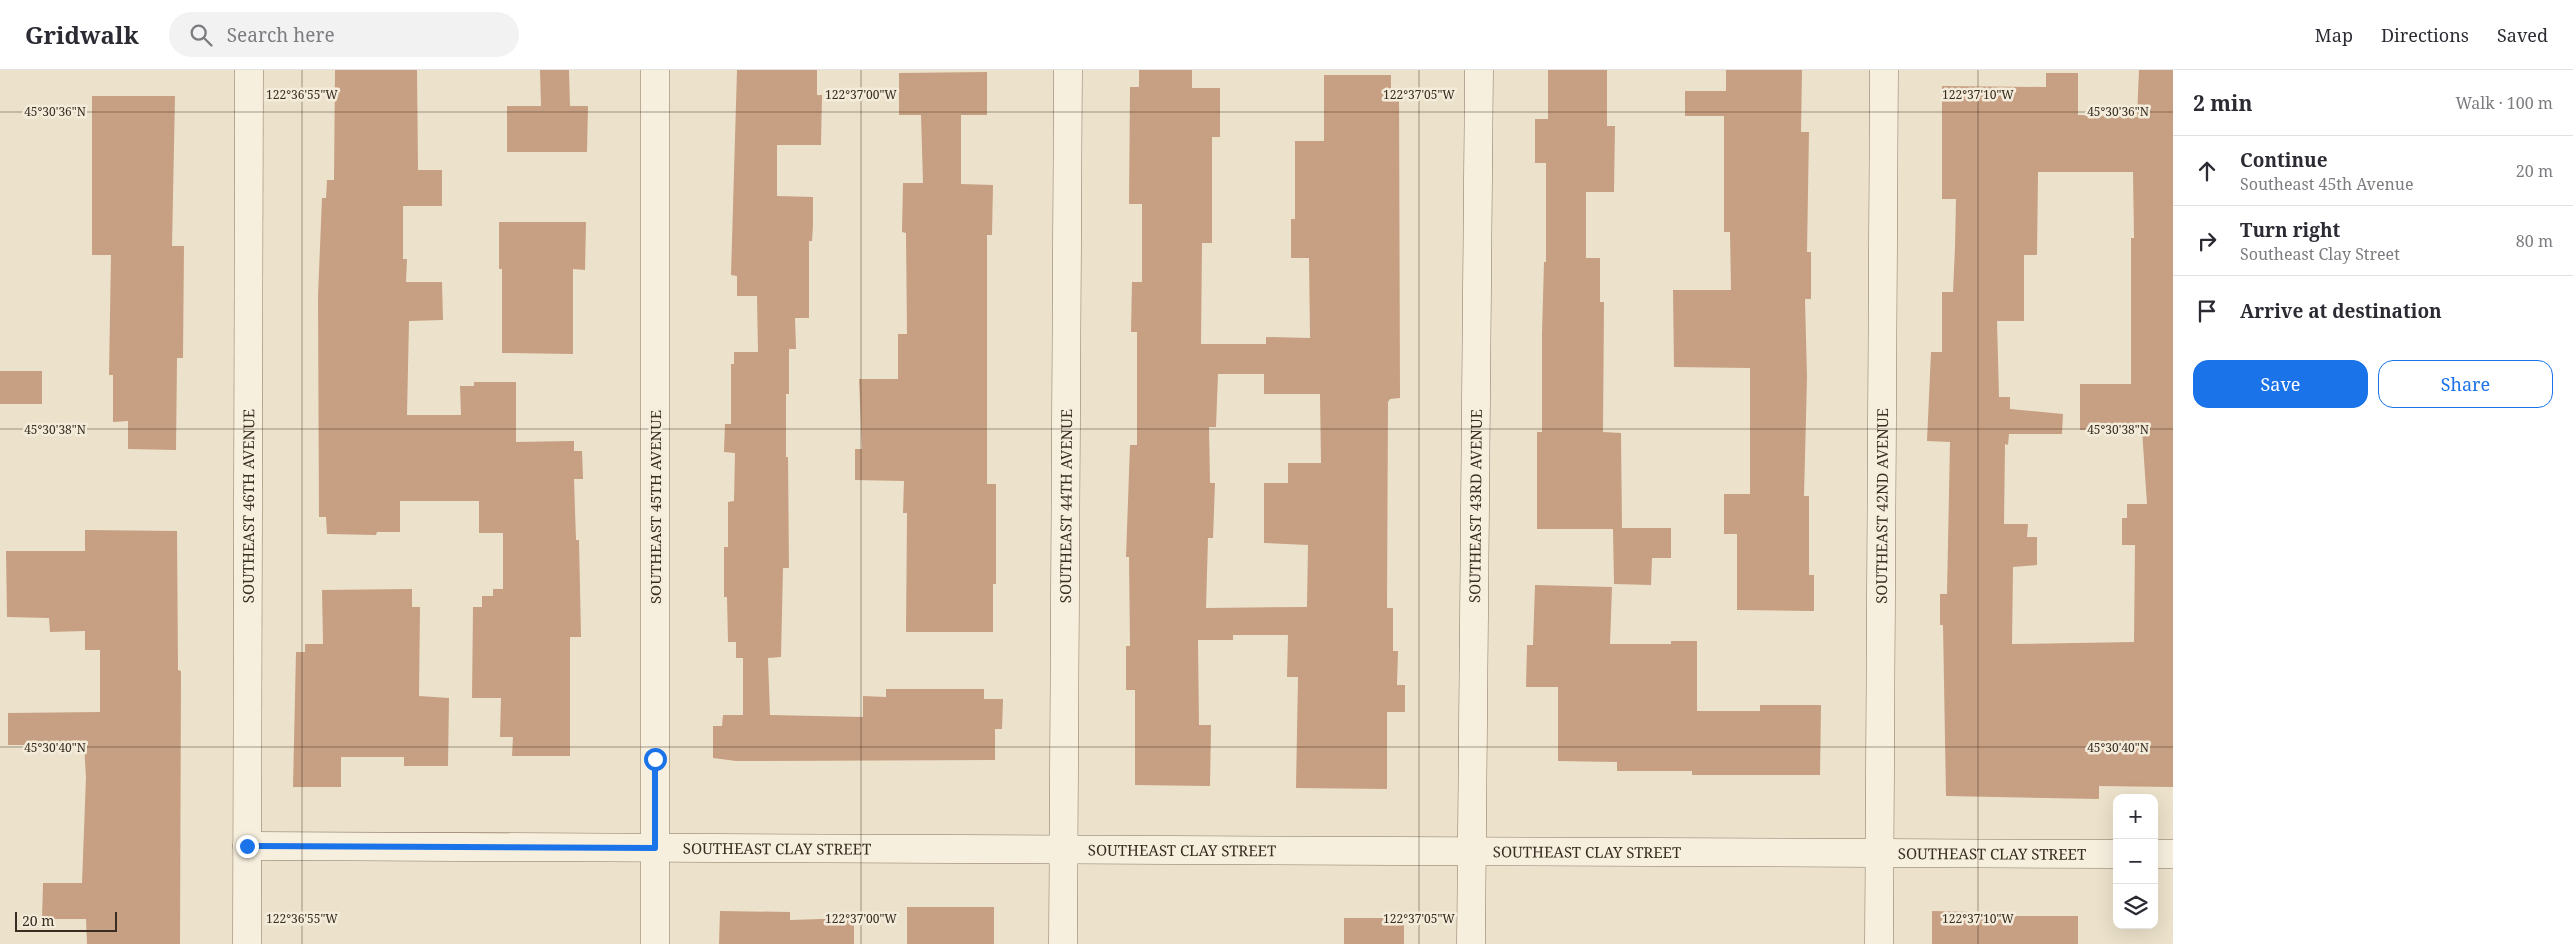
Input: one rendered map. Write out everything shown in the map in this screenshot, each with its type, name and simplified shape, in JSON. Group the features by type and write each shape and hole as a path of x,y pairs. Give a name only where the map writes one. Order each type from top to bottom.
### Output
{"street":[{"name":"SOUTHEAST 46TH AVENUE","path":"247,944 249,70"},
{"name":"SOUTHEAST 45TH AVENUE","path":"655,70 655,944"},
{"name":"SOUTHEAST 44TH AVENUE","path":"1063,944 1068,70"},
{"name":"SOUTHEAST 43RD AVENUE","path":"1471,944 1479,70"},
{"name":"SOUTHEAST 42ND AVENUE","path":"1879,944 1884,70"},
{"name":"SOUTHEAST CLAY STREET","path":"247,846 1063,851 2113,854"},
{"path":"2158,854 2173,854"}],"building":[{"path":"335,70 417,70 418,170 442,170 442,206 403,206 403,259 407,259 406,282 442,282 443,320 409,321 407,415 461,415 460,386 474,386 474,382 516,382 516,442 574,441 574,451 582,451 583,479 574,479 576,540 579,540 581,637 570,637 570,756 512,756 513,737 500,737 501,698 472,698 473,607 482,607 482,596 493,596 493,589 503,589 503,533 479,533 479,501 400,501 400,532 377,532 376,535 327,534 326,517 319,517 318,296 322,198 326,198 327,180 334,180"},
{"path":"540,70 569,70 570,106 588,106 587,152 507,152 507,106 541,106"},
{"path":"737,70 817,70 817,95 822,95 821,145 777,145 777,196 813,197 813,225 812,241 809,241 809,318 795,318 796,349 789,349 789,394 786,394 786,457 788,457 789,568 783,568 781,657 768,658 770,715 863,717 863,696 886,697 886,689 984,689 984,699 1003,699 1002,729 995,729 995,760 736,761 713,758 713,726 722,726 723,715 743,715 743,658 736,658 736,642 728,642 727,597 724,597 724,547 728,547 728,502 734,501 735,453 724,452 725,424 731,424 731,364 734,364 734,352 758,352 757,296 737,296 737,276 731,275"},
{"path":"1139,70 1192,70 1192,88 1220,88 1220,137 1212,137 1212,243 1202,243 1201,344 1266,344 1266,337 1310,338 1309,258 1291,258 1291,219 1295,219 1295,141 1324,141 1324,75 1391,75 1391,90 1399,90 1400,398 1390,399 1388,402 1387,608 1393,608 1393,651 1398,651 1397,685 1405,685 1405,712 1387,712 1387,789 1296,788 1298,677 1287,677 1288,635 1233,635 1233,640 1198,640 1199,725 1211,725 1210,786 1135,785 1135,690 1126,690 1126,646 1130,646 1129,557 1126,557 1130,445 1137,445 1137,332 1131,332 1132,282 1142,282 1142,204 1129,204 1130,87 1139,87","holes":["1218,374 1264,374 1264,394 1320,394 1321,463 1288,463 1288,483 1264,483 1264,543 1308,545 1307,607 1206,608 1208,538 1213,538 1215,483 1210,483 1209,427 1216,427"]},
{"path":"1548,70 1607,70 1607,126 1615,126 1614,192 1586,192 1586,258 1600,258 1600,302 1604,302 1603,432 1621,433 1622,528 1671,528 1671,558 1652,558 1651,585 1614,584 1613,529 1537,529 1537,432 1542,432 1546,163 1535,163 1535,119 1548,119"},
{"path":"1726,70 1802,70 1801,132 1809,132 1807,252 1811,252 1811,299 1805,299 1807,377 1804,496 1809,496 1809,575 1814,575 1814,611 1737,610 1737,534 1724,534 1724,494 1750,494 1750,368 1674,367 1673,290 1731,290 1730,232 1724,232 1724,116 1685,116 1685,91 1726,91"},
{"path":"2139,70 2173,70 2173,787 2099,786 2099,799 1946,796 1943,625 1940,625 1940,594 1947,594 1950,442 1927,441 1931,352 1942,352 1942,292 1953,292 1955,247 1956,199 1942,199 1942,86 2046,87 2046,73 2078,73 2078,115 2137,117","holes":["2038,172 2133,172 2134,238 2131,238 2131,384 2080,384 2080,430 2142,430 2147,504 2127,504 2127,518 2122,518 2122,545 2135,545 2134,642 2012,644 2013,567 2037,565 2037,537 2027,537 2028,524 2004,524 2005,444 2008,445 2009,434 2062,434 2063,414 2010,409 2010,397 1999,397 1997,321 2024,321 2024,255 2037,255"]},
{"path":"987,72 987,115 961,115 961,184 993,185 992,235 987,235 987,484 996,484 996,584 993,584 993,632 906,632 907,513 903,513 904,481 855,480 855,449 862,449 859,379 898,379 898,334 907,334 906,233 902,232 903,183 923,183 921,115 899,115 899,73"},
{"path":"92,96 175,96 172,246 184,246 183,358 177,358 176,450 128,449 128,421 113,422 113,375 109,375 111,255 92,255"},
{"path":"499,222 586,222 585,270 573,269 573,354 502,353 502,269 499,269"},
{"path":"0,371 42,371 42,404 0,404"},
{"path":"85,530 177,531 178,670 181,671 180,944 87,944 86,919 42,919 43,883 82,883 86,777 84,745 8,745 8,713 100,712 100,650 85,650 85,631 50,632 49,618 7,617 6,551 85,551"},
{"path":"1535,585 1612,587 1610,644 1671,644 1671,641 1697,641 1697,711 1760,711 1760,705 1821,705 1820,775 1692,775 1692,771 1617,771 1617,762 1558,761 1558,687 1526,687 1527,645 1533,645"},
{"path":"412,589 412,607 420,607 419,696 449,698 448,766 404,766 404,757 341,757 341,787 293,787 296,652 305,652 305,644 323,644 322,590"},
{"path":"907,907 994,907 994,944 907,944"},
{"path":"720,911 790,912 790,920 854,918 854,944 719,944"},
{"path":"1932,911 2011,913 2011,916 2078,916 2078,944 1932,944"},
{"path":"1344,918 1404,918 1404,944 1344,944"}],"route":[{"path":"247,846 655,848 655,759"}]}
